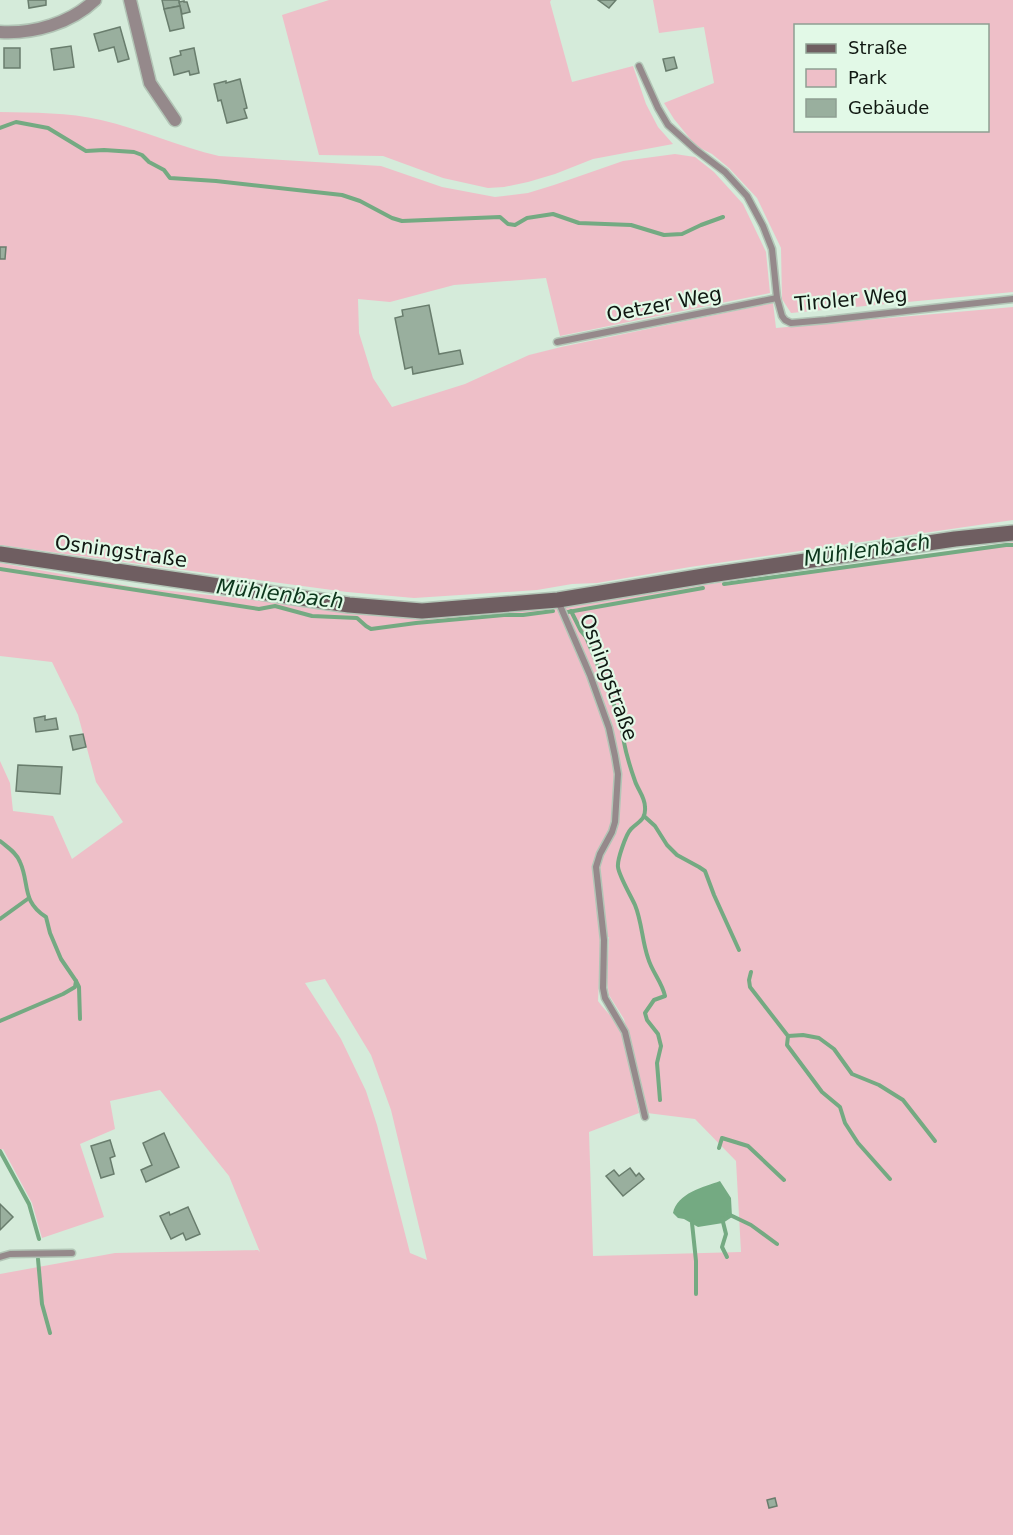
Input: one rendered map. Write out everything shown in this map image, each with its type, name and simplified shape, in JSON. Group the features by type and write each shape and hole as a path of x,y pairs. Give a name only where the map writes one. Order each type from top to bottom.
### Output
{"main road":[{"name":"Osningstraße","path":"0,554 348,605 422,611 558,600 955,539 1013,533"}],"street":[{"path":"0,32 36,30 65,21 87,8 95,0"},
{"path":"130,0 150,83 175,120"}],"lane":[{"name":"Tiroler Weg","path":"639,66 668,125 725,172 747,196 772,249 777,298 785,320 791,322 1013,299"},
{"name":"Oetzer Weg","path":"556,342 777,298"},
{"name":"Osningstraße","path":"558,600 590,675 609,728 615,756 618,774 615,822 596,867 604,940 603,988 605,998 625,1032 645,1117"},
{"path":"0,1257 10,1254 72,1253"}],"green space":[{"path":"329,0 551,0 572,82 633,66 646,104 658,127 673,144 593,159 528,182 488,188 443,178 383,156 319,155 282,15"},
{"path":"653,0 1013,0 1013,292 791,313 782,299 781,248 757,198 729,168 712,154 696,146 664,103 714,83 704,27 659,33"},
{"path":"0,112 51,113 89,117 219,156 381,166 442,187 495,197 528,193 623,161 675,154 695,157 714,172 743,204 766,252 770,293 560,336 546,278 454,285 390,302 358,299 359,333 373,378 392,407 465,384 529,355 773,303 776,328 1013,307 1013,520 690,567 597,583 572,584 537,590 414,598 347,592 0,545"},
{"path":"1013,542 1013,1535 0,1535 0,1274 115,1253 258,1250 260,1252 229,1176 160,1090 110,1101 115,1129 80,1144 104,1217 42,1238 32,1203 3,1149 0,1150 0,761 10,783 13,811 53,816 72,859 123,822 96,782 78,715 52,662 0,656 0,563 134,587 424,618 590,603","holes":["601,937 609,937 607,982 609,995 624,1019 647,1113 695,1119 736,1161 741,1252 593,1256 589,1132 639,1113 622,1032 598,1001","325,979 371,1055 391,1110 427,1260 410,1253 366,1091 341,1039 305,983"]}],"shaded area":[{"path":"720,1181 731,1198 732,1217 723,1223 698,1227 678,1218 673,1213 685,1196 699,1188"}],"building":[{"path":"28,0 46,0 46,5 29,8"},
{"path":"162,0 179,0 180,6 164,9"},
{"path":"598,0 616,0 609,8"},
{"path":"179,2 187,2 190,12 182,14"},
{"path":"180,6 184,28 170,31 164,9"},
{"path":"120,27 129,59 118,62 114,47 99,51 94,34"},
{"path":"71,46 74,67 54,70 51,49"},
{"path":"4,48 20,48 20,68 4,68"},
{"path":"194,48 199,73 190,75 189,71 174,75 170,58 181,55 180,51"},
{"path":"674,57 677,68 666,71 663,59"},
{"path":"240,79 247,118 227,123 214,84"},
{"path":"0,247 6,247 5,259 0,259"},
{"path":"429,305 439,354 460,350 463,364 413,374 412,367 405,369 395,318 403,316 402,310"},
{"path":"45,716 45,720 56,718 58,729 36,732 34,718"},
{"path":"83,734 86,747 73,750 70,736"},
{"path":"18,765 62,767 60,794 16,791"},
{"path":"164,1133 179,1167 146,1182 141,1170 152,1165 143,1143"},
{"path":"110,1140 115,1156 110,1158 114,1174 101,1178 91,1146"},
{"path":"630,1168 636,1176 639,1173 644,1179 623,1196 606,1176 614,1170 619,1176"},
{"path":"0,1204 13,1217 0,1230"},
{"path":"188,1207 200,1234 186,1240 183,1233 171,1239 160,1216 169,1212 170,1215"},
{"path":"775,1498 777,1506 769,1508 767,1500"}],"waterway":[{"path":"0,128 16,122 48,128 86,151 134,152 164,170 170,178 342,195 402,221 500,217 508,224 515,225 527,218 553,214 579,223 631,225 664,235 682,234 723,217"},
{"name":"Mühlenbach","path":"724,584 1013,545"},
{"name":"Mühlenbach","path":"0,569 259,609 275,606 312,616 357,618 371,629 553,611"},
{"name":"Mühlenbach","path":"568,612 703,588"},
{"path":"571,611 586,637 622,724 628,760 645,803 644,815 627,836 620,853 618,867 635,905 646,952 665,996 654,1000 645,1013 647,1020 658,1034 661,1046 657,1063 660,1100"},
{"path":"644,816 655,826 667,845 677,855 705,871 739,950"},
{"path":"0,841 19,859 29,898 38,911 46,917 61,959 76,981 75,987 63,994 0,1021"},
{"path":"0,919 29,898"},
{"path":"751,972 750,987 788,1036 787,1045 822,1092 840,1107 845,1123 858,1143 890,1179"},
{"path":"76,981 79,987 80,1019"},
{"path":"788,1036 803,1035 819,1038 834,1049 852,1074 879,1085 903,1100 935,1141"},
{"path":"719,1148 722,1138 748,1146 784,1180"},
{"path":"0,1151 29,1204 39,1239"},
{"path":"728,1214 751,1225 777,1244"},
{"path":"722,1218 726,1234 722,1247 727,1257"},
{"path":"695,1221 692,1223 696,1261 696,1294"},
{"path":"38,1259 42,1304 50,1333"}]}
